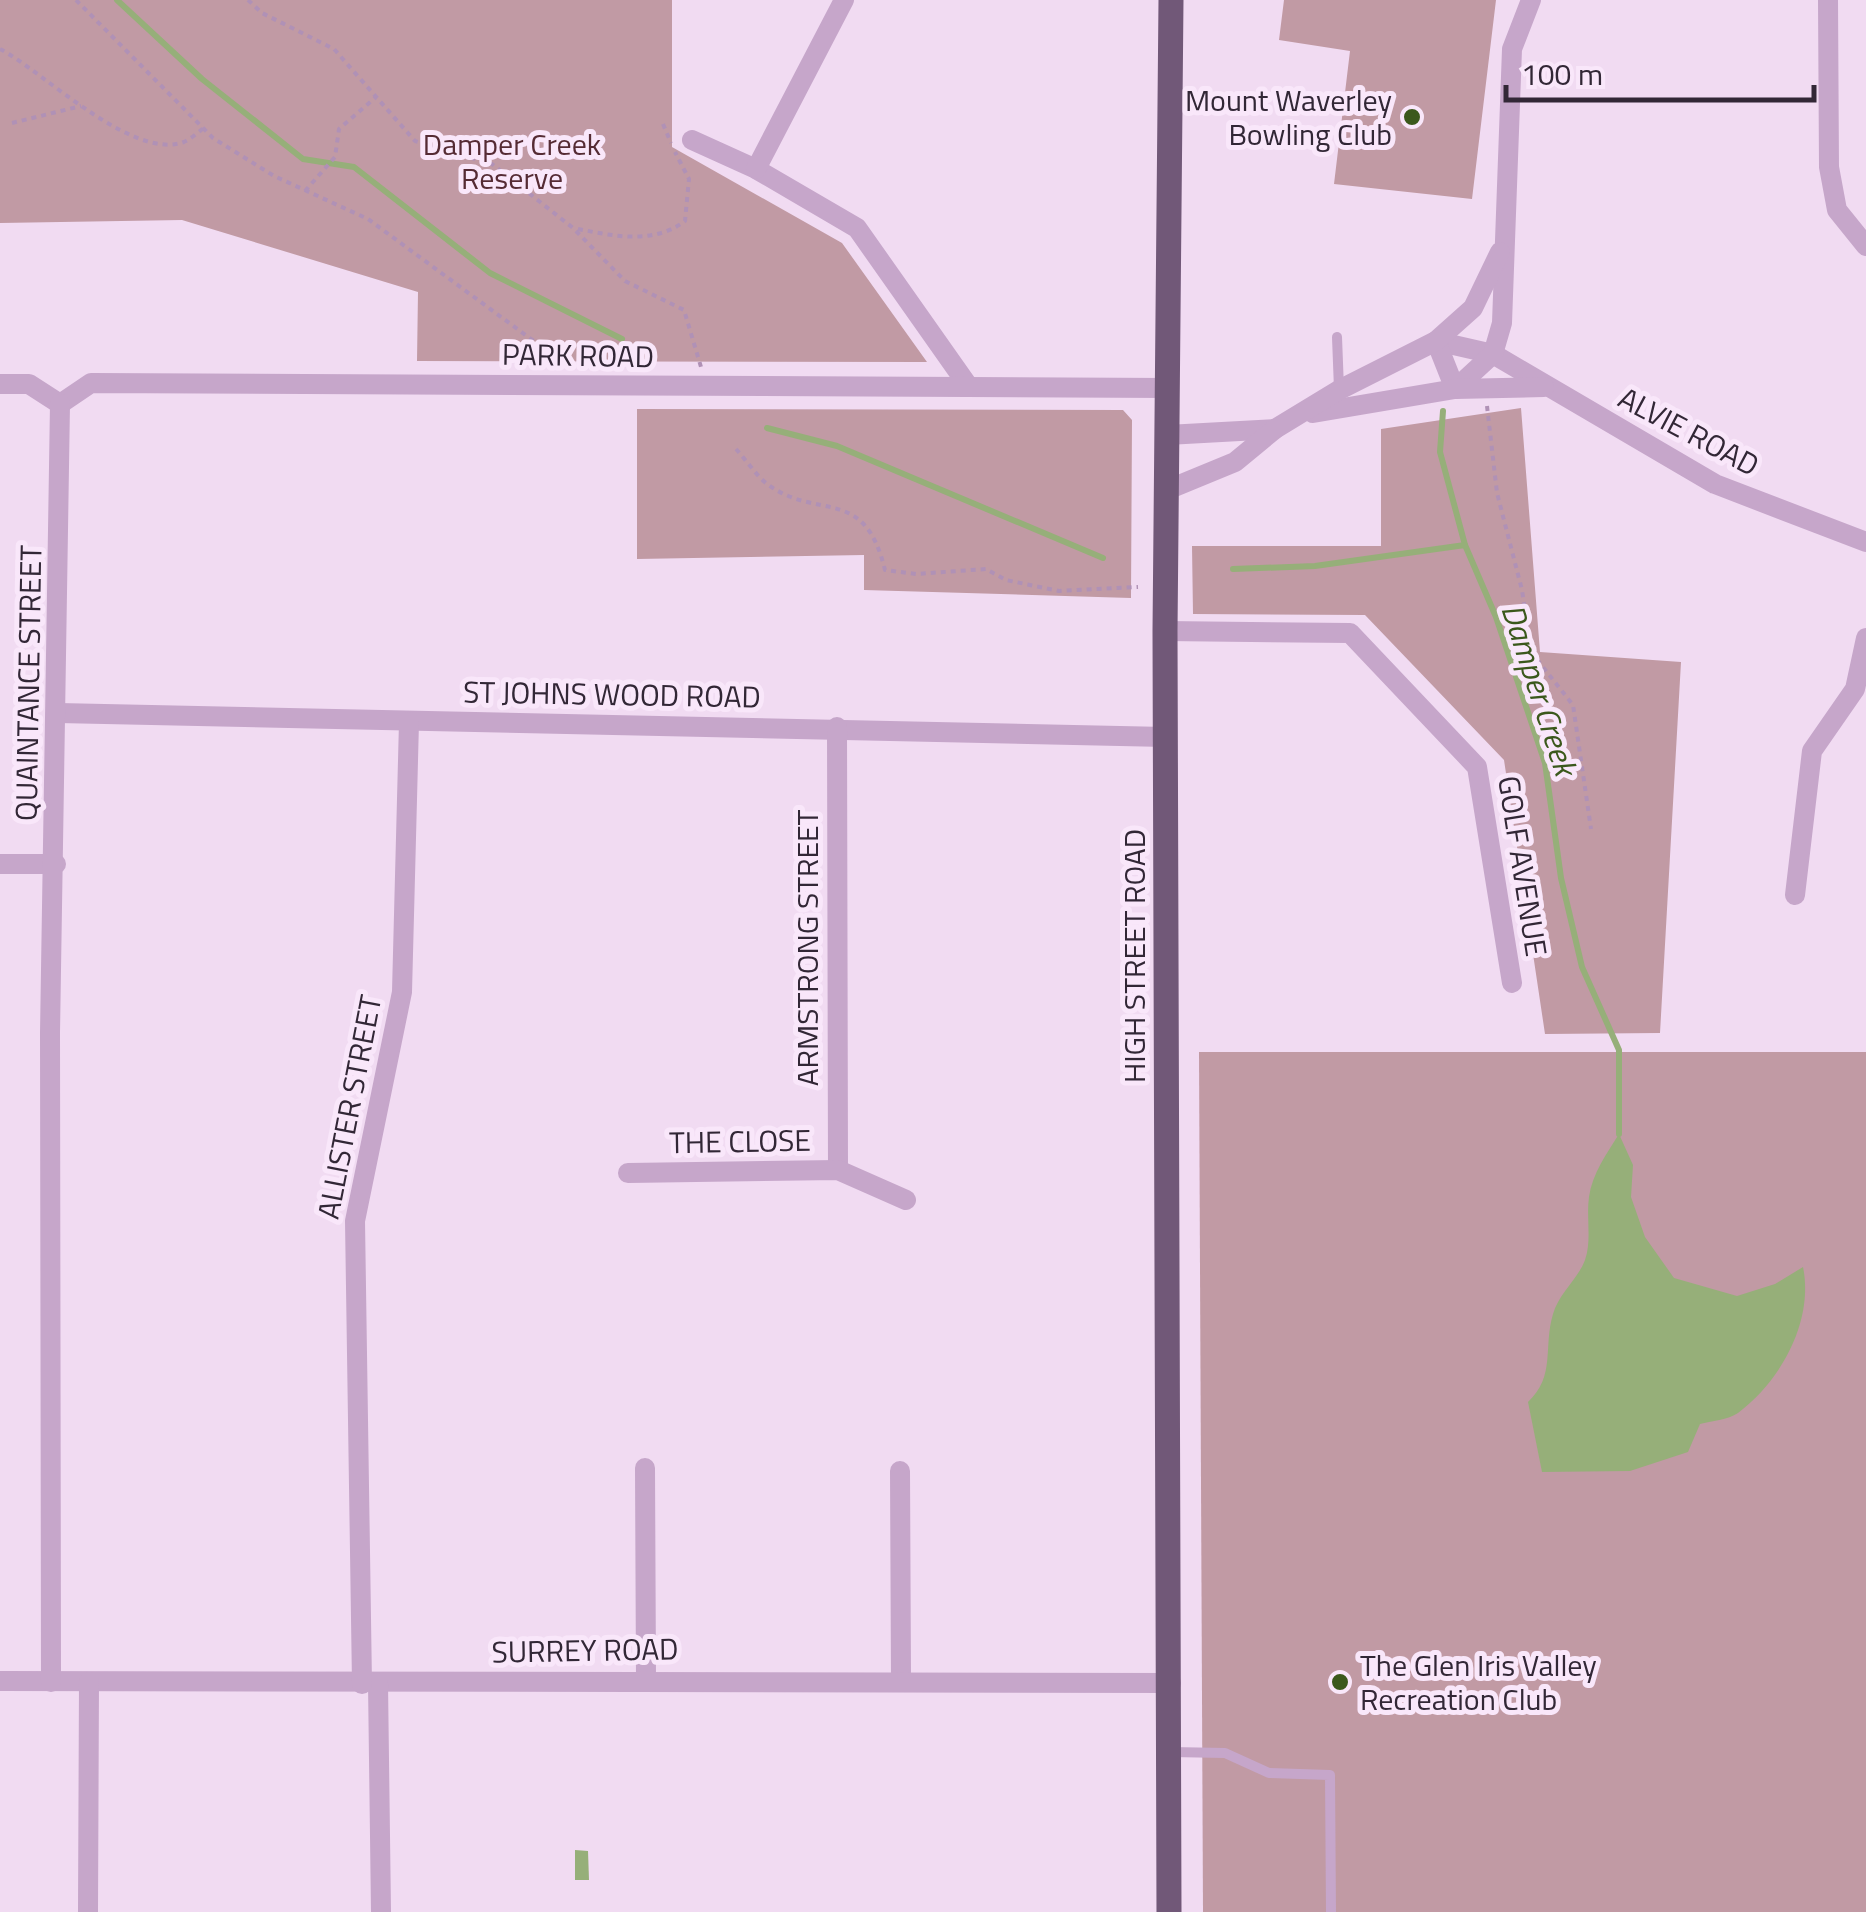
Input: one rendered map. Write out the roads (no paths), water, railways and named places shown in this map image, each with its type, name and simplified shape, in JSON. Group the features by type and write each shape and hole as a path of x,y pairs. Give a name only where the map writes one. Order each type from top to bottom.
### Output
{"main road":[{"name":"HIGH STREET ROAD","path":"1169,1912 1165,631 1172,0"}],"street":[{"path":"756,169 844,0"},
{"path":"1506,230 1494,271 1473,308 1436,342 1456,389 1493,354 1502,323 1506,230 1512,49 1531,0"},
{"path":"1828,0 1829,167 1837,210 1866,246"},
{"path":"692,140 756,169 857,228 969,386"},
{"name":"ALVIE ROAD","path":"1167,490 1234,462 1275,429 1339,390 1436,342 1493,354 1715,484 1866,542"},
{"name":"PARK ROAD","path":"60,404 91,383 1168,388"},
{"path":"0,384 29,384 60,404"},
{"name":"ALVIE ROAD","path":"1305,414 1456,389 1544,387"},
{"name":"QUAINTANCE STREET","path":"51,1682 50,1032 56,864 60,404"},
{"name":"ALVIE ROAD","path":"1167,434 1275,429"},
{"name":"GOLF AVENUE","path":"1165,631 1350,633 1477,767 1512,984"},
{"path":"1796,895 1812,751 1855,689 1866,638"},
{"name":"ST JOHNS WOOD ROAD","path":"58,712 409,722 837,726 1166,737"},
{"name":"ALLISTER STREET","path":"381,1912 355,1221 402,992 409,722"},
{"name":"ARMSTRONG STREET","path":"837,726 838,1170"},
{"path":"0,864 56,864"},
{"name":"THE CLOSE","path":"628,1174 838,1170 906,1200"},
{"path":"645,1468 646,1678"},
{"path":"900,1471 901,1679"},
{"name":"SURREY ROAD","path":"0,1681 370,1683 646,1678 1171,1682"},
{"path":"88,1912 89,1682"}],"lane":[{"path":"1337,337 1339,390"},
{"path":"1170,1752 1225,1753 1269,1772 1330,1775 1332,1912"}],"waterway":[{"name":"Damper Creek","path":"117,0 202,79 303,159 354,167 490,273 622,339"},
{"path":"1443,411 1440,452 1465,545"},
{"name":"Damper Creek","path":"767,428 837,446 1103,558"},
{"name":"Damper Creek","path":"1233,569 1315,566 1465,545 1496,617 1545,763 1561,878 1582,967 1619,1050 1619,1134"}],"place":[{"name":"Mount Waverley Bowling Club","path":"1412,117"},
{"name":"The Glen Iris Valley Recreation Club","path":"1340,1682"}],"park label":[{"name":"Damper Creek Reserve","path":"512,161"}]}
